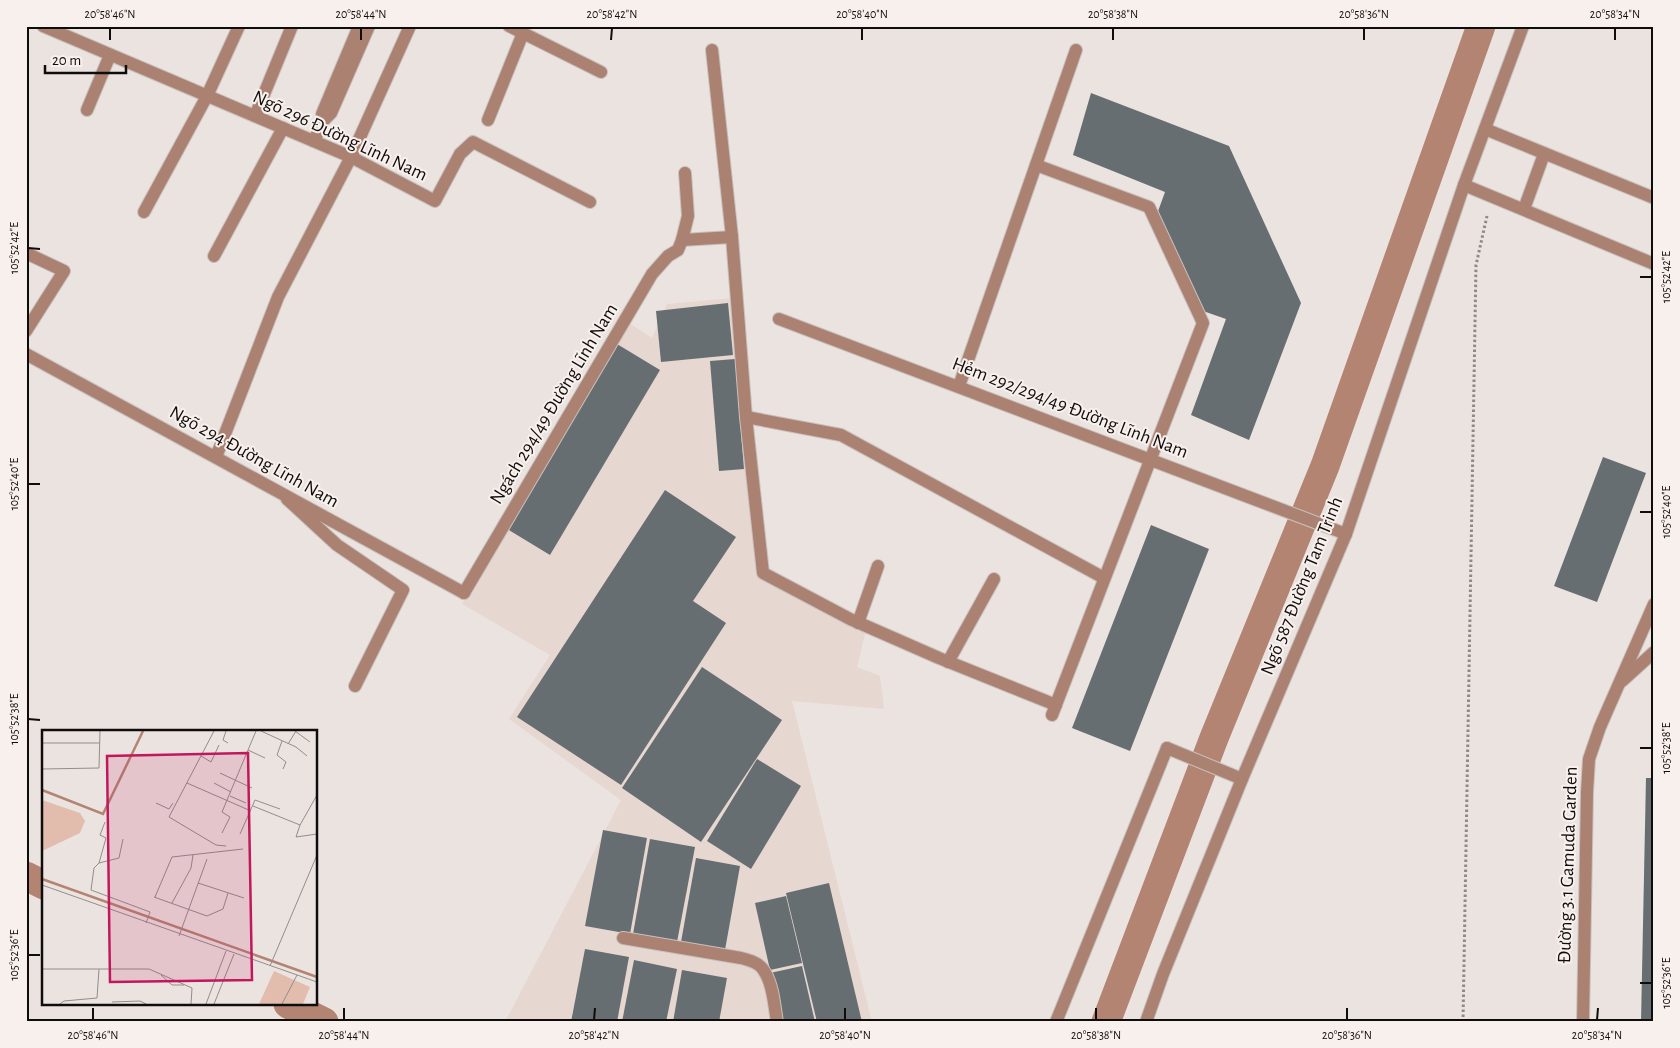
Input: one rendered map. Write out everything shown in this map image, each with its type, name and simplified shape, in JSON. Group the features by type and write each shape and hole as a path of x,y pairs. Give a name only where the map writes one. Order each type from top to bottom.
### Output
{"street":[{"name":"Ngõ 296 Đường Lĩnh Nam","path":"43,26 67,31 110,54 314,141 435,201 460,154 473,142 590,202"},
{"path":"144,212 207,96 239,26"},
{"path":"254,116 292,26"},
{"path":"323,121 322,112 359,26"},
{"path":"314,141 323,121 331,114 369,26"},
{"path":"216,457 278,296 351,158 410,26"},
{"path":"509,26 601,72"},
{"name":"Ngõ 587 Đường Tam Trinh","path":"1146,1022 1163,974 1242,779 1346,534 1464,184 1523,26"},
{"path":"488,120 523,33"},
{"path":"712,50 732,237 746,418 763,573 858,623 1054,710 1203,323 1149,207 1036,165"},
{"path":"959,386 1076,50"},
{"path":"87,110 110,54"},
{"path":"214,256 283,128"},
{"path":"1485,129 1654,198"},
{"path":"1524,209 1544,154"},
{"name":"Ngách 294/49 Đường Lĩnh Nam","path":"464,593 652,274 668,256 678,250 688,216 685,173"},
{"path":"1464,184 1654,264"},
{"path":"682,240 732,237"},
{"path":"26,253 64,271 26,330"},
{"name":"Hẻm 292/294/49 Đường Lĩnh Nam","path":"779,319 1346,534"},
{"name":"Ngõ 294 Đường Lĩnh Nam","path":"26,354 464,593"},
{"path":"746,418 841,435 1104,578"},
{"path":"277,491 337,545 403,590 355,686"},
{"path":"858,623 878,566"},
{"path":"948,662 994,579"},
{"name":"Đường 3.1 Gamuda Garden","path":"1583,1022 1589,759 1600,728 1654,604"},
{"name":"Đường 3.1 Gamuda Garden","path":"1619,684 1654,652"},
{"path":"1056,1022 1167,748 1242,779"},
{"path":"622,938 741,958 754,962 762,968 769,982 777,1022"}],"path":[{"path":"1463,1022 1476,265 1492,196"}],"shaded area":[{"path":"733,298 758,576 866,630 857,667 880,676 884,709 792,701 872,1022 505,1022 621,800 509,719 550,655 462,604 629,323 652,338 667,304"}],"building":[{"path":"1091,93 1229,146 1301,303 1249,440 1191,415 1226,319 1203,311 1157,214 1165,192 1073,155"},
{"path":"728,303 733,355 661,362 656,311"},
{"path":"617,344 660,370 550,555 507,529"},
{"path":"735,359 744,469 719,471 710,361"},
{"path":"1603,457 1646,473 1597,602 1554,586"},
{"path":"665,490 736,537 693,601 726,623 621,785 517,717"},
{"path":"1151,525 1209,549 1130,751 1072,728"},
{"path":"702,667 782,720 701,842 622,788"},
{"path":"757,759 801,786 751,869 707,841"},
{"path":"1646,778 1654,778 1654,1022 1641,1022"},
{"path":"603,830 647,838 630,934 585,926"},
{"path":"650,839 695,847 677,942 633,934"},
{"path":"696,858 740,866 725,950 681,942"},
{"path":"829,883 862,1022 817,1022 786,893"},
{"path":"786,896 802,963 770,970 755,903"},
{"path":"585,949 629,957 617,1022 571,1022"},
{"path":"634,960 677,969 666,1022 622,1022"},
{"path":"802,966 815,1022 781,1022 770,973"},
{"path":"682,970 727,978 719,1022 673,1022"}],"waterway":[{"path":"1106,1022 1214,738 1325,466 1481,26"},
{"path":"26,876 42,884"},
{"path":"292,1006 324,1022"}]}
